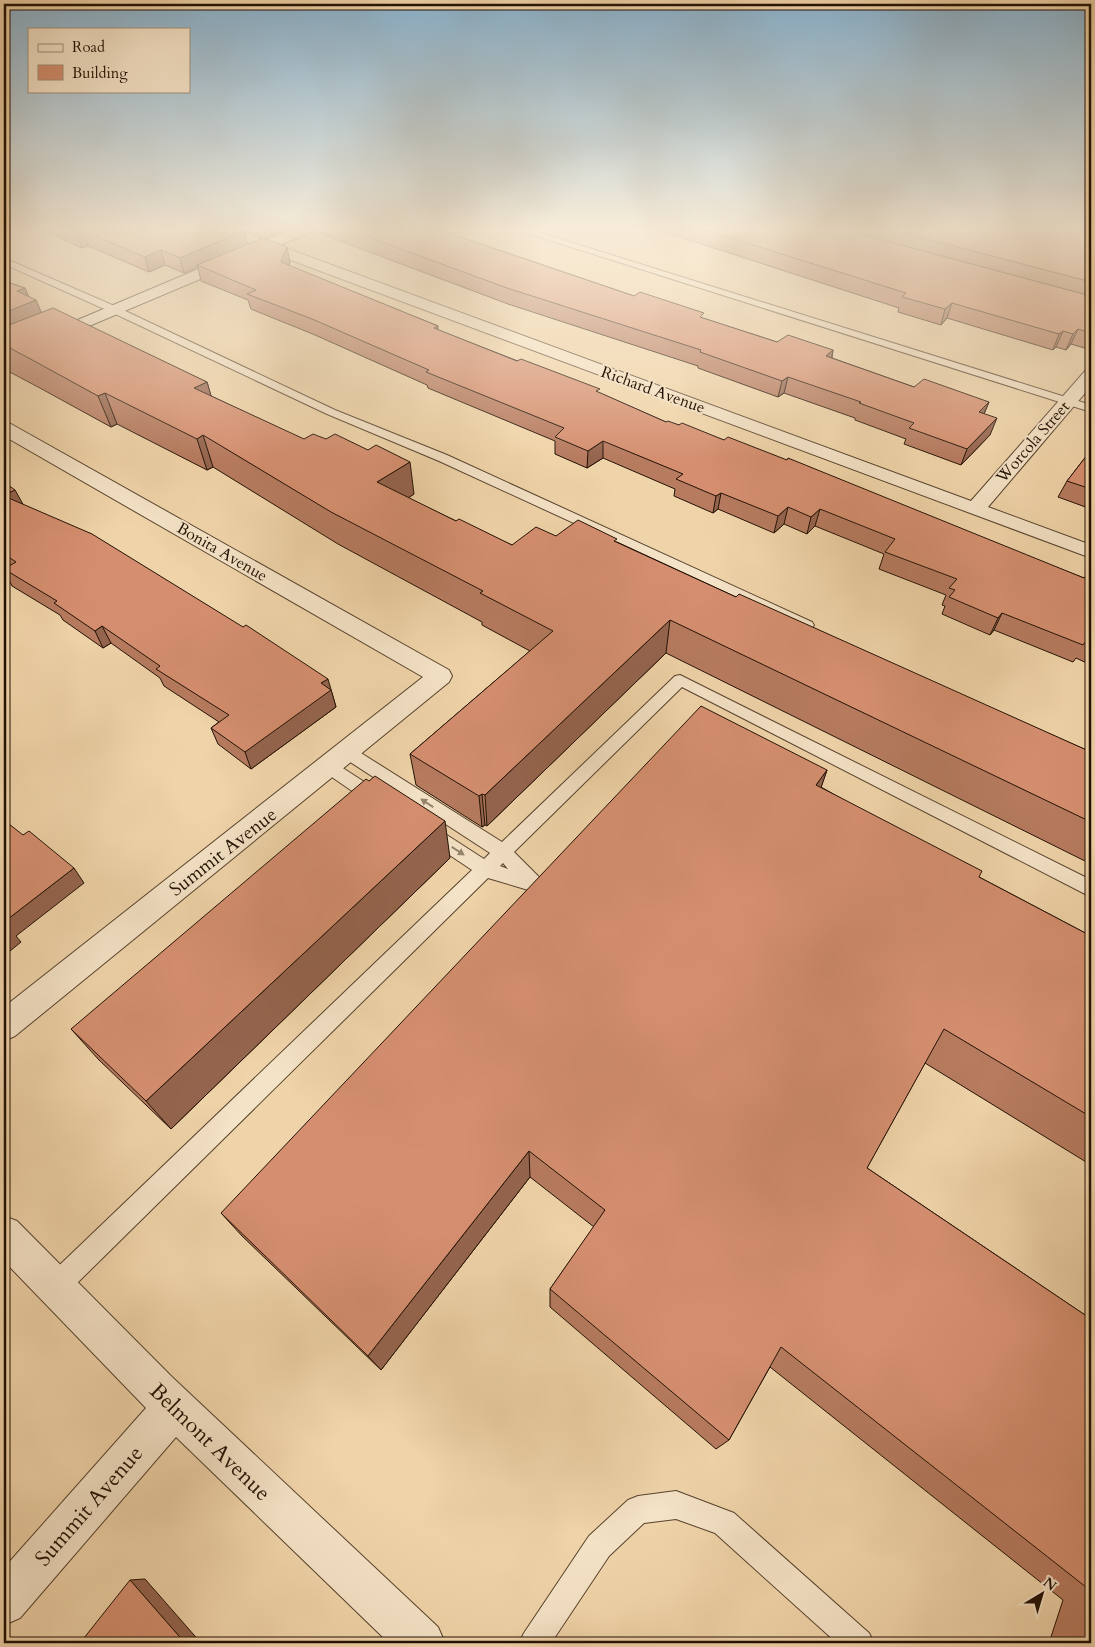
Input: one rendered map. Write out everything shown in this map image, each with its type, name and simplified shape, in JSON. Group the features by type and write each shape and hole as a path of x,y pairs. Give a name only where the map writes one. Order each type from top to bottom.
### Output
{"street":[{"path":"4,357 129,304"},
{"name":"Richard Avenue","path":"422,304 1091,552"},
{"name":"Worcola Street","path":"975,509 1091,375"},
{"name":"Bonita Avenue","path":"4,428 440,676"},
{"name":"Summit Avenue","path":"4,1026 338,760 440,676"},
{"name":"Belmont Avenue","path":"4,1234 54,1288 174,1408 422,1643"},
{"name":"Summit Avenue","path":"4,1602 174,1408"}],"lane":[{"path":"101,304 331,412 443,458 817,630"},
{"path":"756,304 1091,410"},
{"path":"54,1288 680,680 1091,889"},
{"path":"338,760 395,810"},
{"path":"338,760 503,852 535,884 486,870 420,826"},
{"path":"534,1643 598,1546 638,1510 676,1505 724,1523 859,1643"}],"building":[{"path":"4,304 26,304 4,313"},
{"path":"273,304 384,304 438,326 434,328 517,361 521,359 600,389 596,391 666,422 679,425 682,423 724,440 728,437 787,460 788,458 1084,578 1088,573 1091,574 1091,643 1086,641 1083,645 1002,613 998,618 949,597 955,590 949,588 957,579 885,552 895,539 820,509 811,517 788,507 778,516 721,493 716,496 676,479 683,474 603,441 588,451 555,437 564,428 426,372 429,370"},
{"path":"557,304 676,304 704,313 700,317 777,342 788,335 833,350 826,356 914,387 924,379 989,402 979,412 997,418 967,449 909,428 914,423 859,403 861,402 788,377 782,381 700,352 701,350"},
{"path":"927,304 951,304 945,309"},
{"path":"955,304 1091,304 1091,333 1078,329 1073,334 1063,331 1059,334"},
{"path":"53,308 207,382 194,388 304,439 313,434 326,439 335,434 368,450 376,445 410,462 377,482 456,521 459,519 512,545 536,527 556,536 578,520 617,539 614,541 736,597 739,594 1091,752 1091,822 670,620 485,795 479,796 410,754 553,631 480,593 483,591 331,512 203,435 197,439 105,393 98,396 4,345 4,327"},
{"path":"1091,450 1091,489 1067,481"},
{"path":"4,482 15,490 4,495"},
{"path":"4,496 92,534 243,627 246,625 328,679 321,683 331,690 245,752 211,728 229,715 156,669 160,666 102,626 95,631 54,603 57,601 4,569 16,562 4,554"},
{"path":"701,706 827,770 816,785 982,871 979,877 1091,936 1091,1117 944,1029 867,1168 1091,1319 1091,1591 781,1347 729,1440 550,1289 605,1210 529,1151 368,1356 221,1213"},
{"path":"375,776 445,821 146,1101 71,1029 366,779 369,781"},
{"path":"4,820 23,835 29,831 74,868 4,922"},
{"path":"4,923 9,928 4,932"},
{"path":"130,1580 185,1643 80,1643"}]}
